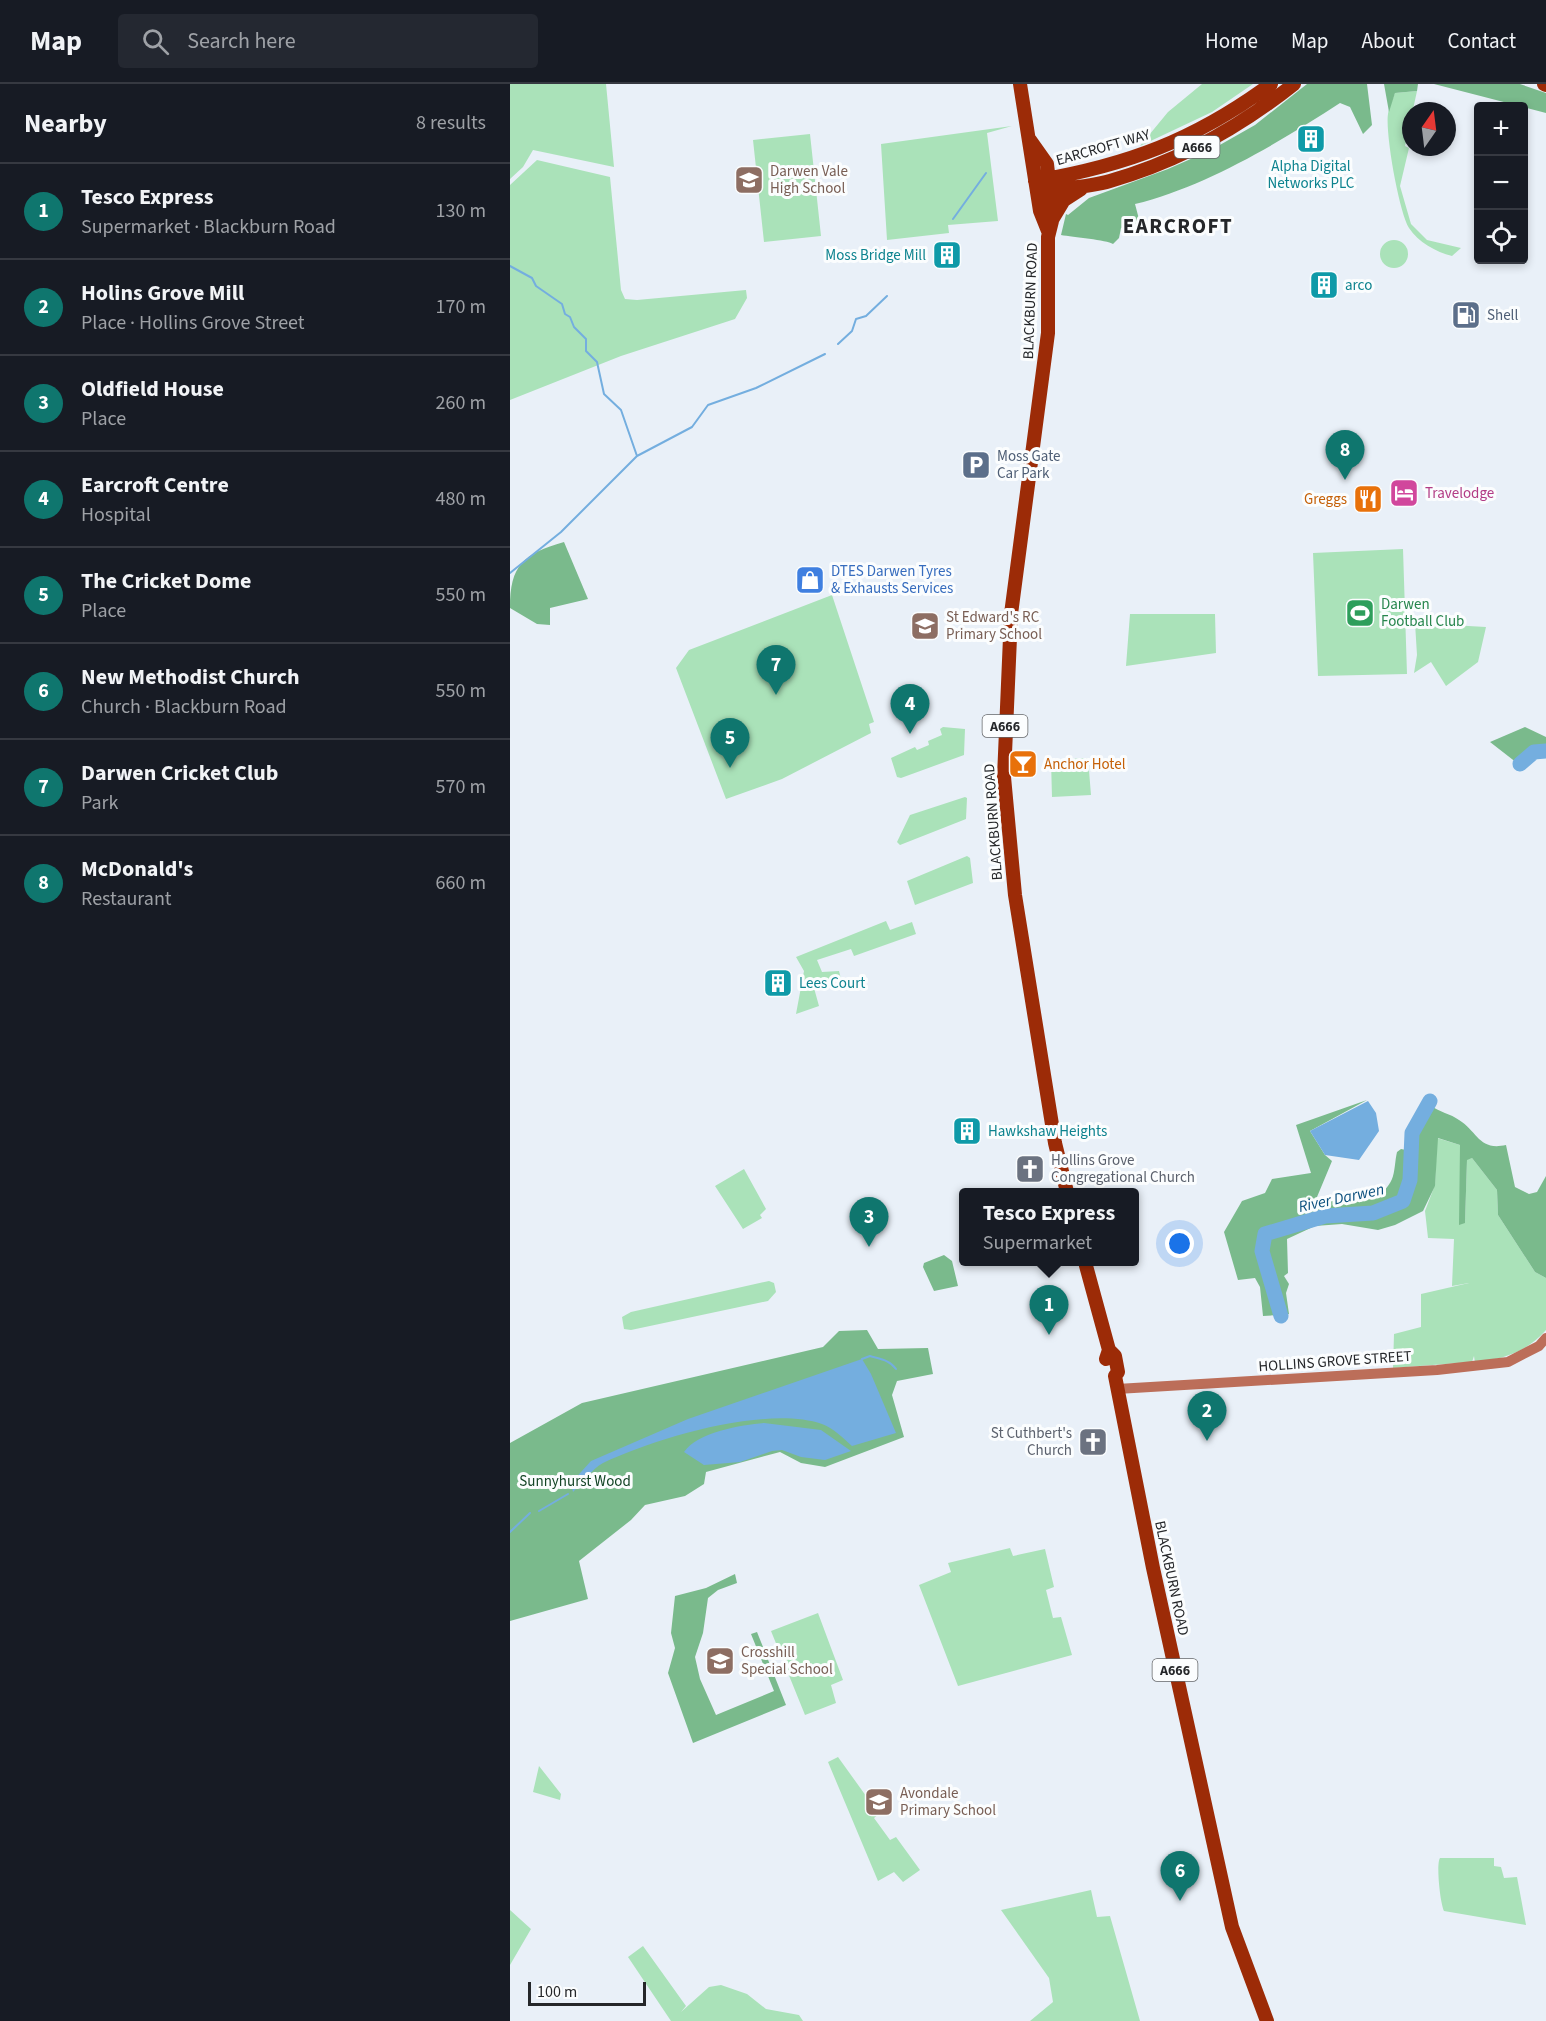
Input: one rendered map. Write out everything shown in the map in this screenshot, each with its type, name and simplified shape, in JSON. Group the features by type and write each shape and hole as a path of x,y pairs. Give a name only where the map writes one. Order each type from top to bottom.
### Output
{"highway":[{"name":"BLACKBURN ROAD","path":"1020,84 1030,140 1043,185"},
{"name":"EARCROFT WAY","path":"1043,185 1068,175 1118,163 1180,140 1214,123 1271,84"},
{"name":"EARCROFT WAY","path":"1043,185 1088,186 1111,181 1166,161 1245,120 1294,84"},
{"name":"BLACKBURN ROAD","path":"1030,140 1047,164 1040,211 1050,226 1048,333 1011,614 1004,777 1015,895 1054,1143 1066,1188"},
{"path":"1047,164 1068,175"},
{"path":"1050,226 1064,200 1088,186"},
{"name":"BLACKBURN ROAD","path":"1086,1266 1109,1350 1106,1358 1110,1373 1116,1383 1153,1568 1232,1927 1267,2021"}],"street":[{"name":"HOLLINS GROVE STREET","path":"1116,1383 1437,1370 1508,1362 1539,1346 1546,1338"}],"green space":[{"path":"510,84 606,84 614,167 533,150 523,167 510,179"},
{"path":"1202,84 1253,84 1212,112 1140,146 1168,112"},
{"path":"1307,84 1367,84 1372,125 1363,134 1350,107 1340,103 1267,148 1215,175 1188,187 1135,204 1140,223 1121,228 1119,238 1113,244 1061,235 1066,214 1068,215 1089,198 1168,169 1211,150 1255,125"},
{"path":"1384,84 1418,84 1417,91 1395,93 1389,112"},
{"path":"1434,84 1520,84 1546,93 1546,113 1528,108 1528,102 1504,102"},
{"path":"1417,91 1415,102 1402,102 1402,156 1407,156 1400,186 1411,224 1427,240 1461,248 1452,256 1428,246 1417,238 1405,219 1397,190 1389,138 1388,112 1395,93"},
{"path":"1012,126 987,133 998,221 948,225 949,233 887,240 881,144"},
{"path":"810,134 821,236 764,242 753,140"},
{"path":"537,160 610,177 621,290 625,299 637,300 746,290 747,298 735,319 621,356 510,400 510,185"},
{"path":"1394,240 1404,244 1408,254 1404,264 1394,268 1384,264 1380,254 1384,244"},
{"path":"564,542 588,599 550,608 550,625 537,624 510,608 516,571 522,563 538,551"},
{"name":"Darwen Football Club","path":"1403,549 1407,674 1318,676 1313,553"},
{"path":"832,595 874,722 869,724 871,733 782,779 726,799 676,668 689,650"},
{"path":"1130,614 1215,614 1216,653 1126,666"},
{"path":"1415,623 1486,627 1478,662 1446,686 1431,662 1414,673 1417,655"},
{"path":"943,727 965,729 964,755 901,778 897,777 891,758 915,747 917,750 929,745 928,741 942,735 940,729"},
{"path":"1525,727 1546,737 1546,749 1530,751 1517,763 1490,742"},
{"path":"1088,758 1091,795 1052,797 1051,760"},
{"path":"967,798 966,819 900,845 897,842 910,815"},
{"path":"967,856 970,858 973,883 915,905 907,881"},
{"path":"886,921 890,930 912,922 916,934 854,956 851,949 817,960 822,972 839,971 841,979 814,988 819,1006 796,1014 804,971 796,957"},
{"path":"1367,1100 1310,1131 1325,1155 1332,1161 1317,1197 1359,1202 1378,1195 1392,1179 1397,1152 1401,1149 1406,1150 1405,1173 1401,1190 1392,1201 1384,1206 1316,1214 1263,1233 1260,1251 1278,1315 1263,1316 1260,1287 1255,1278 1238,1280 1224,1232 1242,1201 1265,1193 1272,1179 1311,1173 1296,1125"},
{"path":"1430,1105 1459,1120 1484,1143 1497,1146 1506,1145 1515,1187 1529,1194 1537,1192 1546,1176 1546,1278 1535,1272 1498,1215 1497,1190 1472,1158 1467,1160 1465,1223 1459,1225 1460,1145 1438,1138 1435,1186 1423,1211 1395,1225 1378,1230 1342,1224 1315,1226 1287,1239 1288,1273 1284,1276 1289,1284 1286,1293 1289,1314 1284,1315 1264,1251 1267,1236 1327,1219 1373,1216 1405,1203 1414,1179 1416,1134"},
{"path":"1437,1138 1460,1145 1465,1223 1467,1159 1472,1158 1497,1190 1498,1215 1535,1272 1546,1278 1546,1330 1523,1349 1495,1359 1475,1363 1474,1356 1472,1362 1393,1368 1394,1334 1421,1327 1421,1294 1469,1283 1452,1286 1454,1239 1428,1238 1425,1211 1435,1185"},
{"path":"744,1169 766,1209 760,1215 762,1218 743,1229 715,1186"},
{"path":"944,1255 952,1261 958,1286 934,1291 923,1267 924,1263"},
{"path":"769,1281 774,1283 776,1292 768,1301 631,1330 624,1329 622,1317 631,1312"},
{"name":"Sunnyhurst Wood","path":"867,1330 878,1349 928,1348 933,1374 897,1381 892,1395 904,1437 825,1467 801,1463 780,1452 706,1472 704,1484 685,1496 645,1505 631,1520 579,1561 588,1599 510,1621 510,1443 582,1403 823,1347 839,1331"},
{"path":"1010,1548 1013,1556 1045,1549 1054,1587 1046,1590 1053,1618 1061,1617 1072,1655 958,1686 919,1585 951,1572 948,1563"},
{"path":"735,1574 737,1583 718,1590 708,1598 703,1633 695,1657 700,1679 716,1715 774,1691 751,1634 757,1632 786,1705 693,1743 668,1673 675,1648 671,1633 675,1596 706,1588"},
{"path":"818,1613 843,1680 831,1685 836,1703 805,1715 771,1631"},
{"path":"838,1757 879,1814 874,1818 890,1840 896,1837 920,1870 903,1882 894,1872 878,1881 828,1762"},
{"path":"539,1766 561,1794 560,1800 533,1792"},
{"path":"1440,1858 1494,1858 1494,1866 1501,1867 1504,1878 1517,1877 1526,1925 1444,1911 1439,1883"},
{"path":"1091,1890 1097,1917 1110,1916 1140,2021 1030,2021 1053,2002 1049,1978 1001,1910"},
{"path":"510,1910 531,1929 510,1965"},
{"path":"643,1946 686,2006 681,2012 709,1987 721,1985 747,1994 766,2009 799,2015 803,2021 671,2021 628,1957"}],"water":[{"path":"1368,1101 1376,1113 1379,1131 1359,1160 1325,1155 1310,1131"},
{"path":"862,1359 871,1374 896,1433 852,1446 822,1424 799,1419 742,1421 680,1435 625,1453 603,1463 591,1472 573,1492 571,1483 591,1461 688,1419"},
{"path":"764,1423 821,1430 851,1451 825,1460 801,1457 782,1450 740,1462 704,1465 684,1452 699,1439 709,1435 732,1428"}],"waterway":[{"path":"953,219 986,173"},
{"path":"510,266 532,278 536,286 562,304 565,314 570,317 574,327 586,339 586,351 597,362 604,394 621,410 637,456"},
{"path":"838,344 852,331 856,319 866,316 887,296"},
{"path":"510,573 561,532 637,456 692,427 708,405 756,388 825,354"},
{"name":"River Darwen","path":"1520,764 1534,752 1546,751"},
{"name":"River Darwen","path":"1281,1316 1262,1251 1265,1234 1325,1216 1373,1213 1403,1201 1410,1180 1412,1133 1430,1101"},
{"path":"862,1359 870,1356 881,1359 896,1369"},
{"path":"539,1511 568,1494"},
{"path":"510,1532 530,1513"}],"place":[{"name":"Alpha Digital Networks PLC","path":"1311,139"},
{"name":"Darwen Vale High School","path":"749,180"},
{"name":"Moss Bridge Mill","path":"947,255"},
{"name":"arco","path":"1324,285"},
{"name":"Shell","path":"1466,315"},
{"name":"Moss Gate Car Park","path":"976,465"},
{"name":"McDonald's","path":"1345,480"},
{"name":"Travelodge","path":"1404,493"},
{"name":"Greggs","path":"1368,499"},
{"name":"DTES Darwen Tyres & Exhausts Services","path":"810,580"},
{"name":"Darwen Football Club","path":"1360,613"},
{"name":"St Edward's RC Primary School","path":"925,626"},
{"name":"Darwen Cricket Club","path":"776,695"},
{"name":"Earcroft Centre","path":"910,734"},
{"name":"Anchor Hotel","path":"1023,764"},
{"name":"The Cricket Dome","path":"730,768"},
{"name":"Lees Court","path":"778,983"},
{"name":"Hawkshaw Heights","path":"967,1131"},
{"name":"Hollins Grove Congregational Church","path":"1030,1169"},
{"name":"Oldfield House","path":"869,1247"},
{"name":"Tesco Express","path":"1049,1335"},
{"name":"Holins Grove Mill","path":"1207,1441"},
{"name":"St Cuthbert's Church","path":"1093,1442"},
{"name":"Crosshill Special School","path":"720,1661"},
{"name":"Avondale Primary School","path":"879,1802"},
{"name":"New Methodist Church","path":"1180,1901"}],"district":[{"name":"EARCROFT","path":"1178,226"}]}
